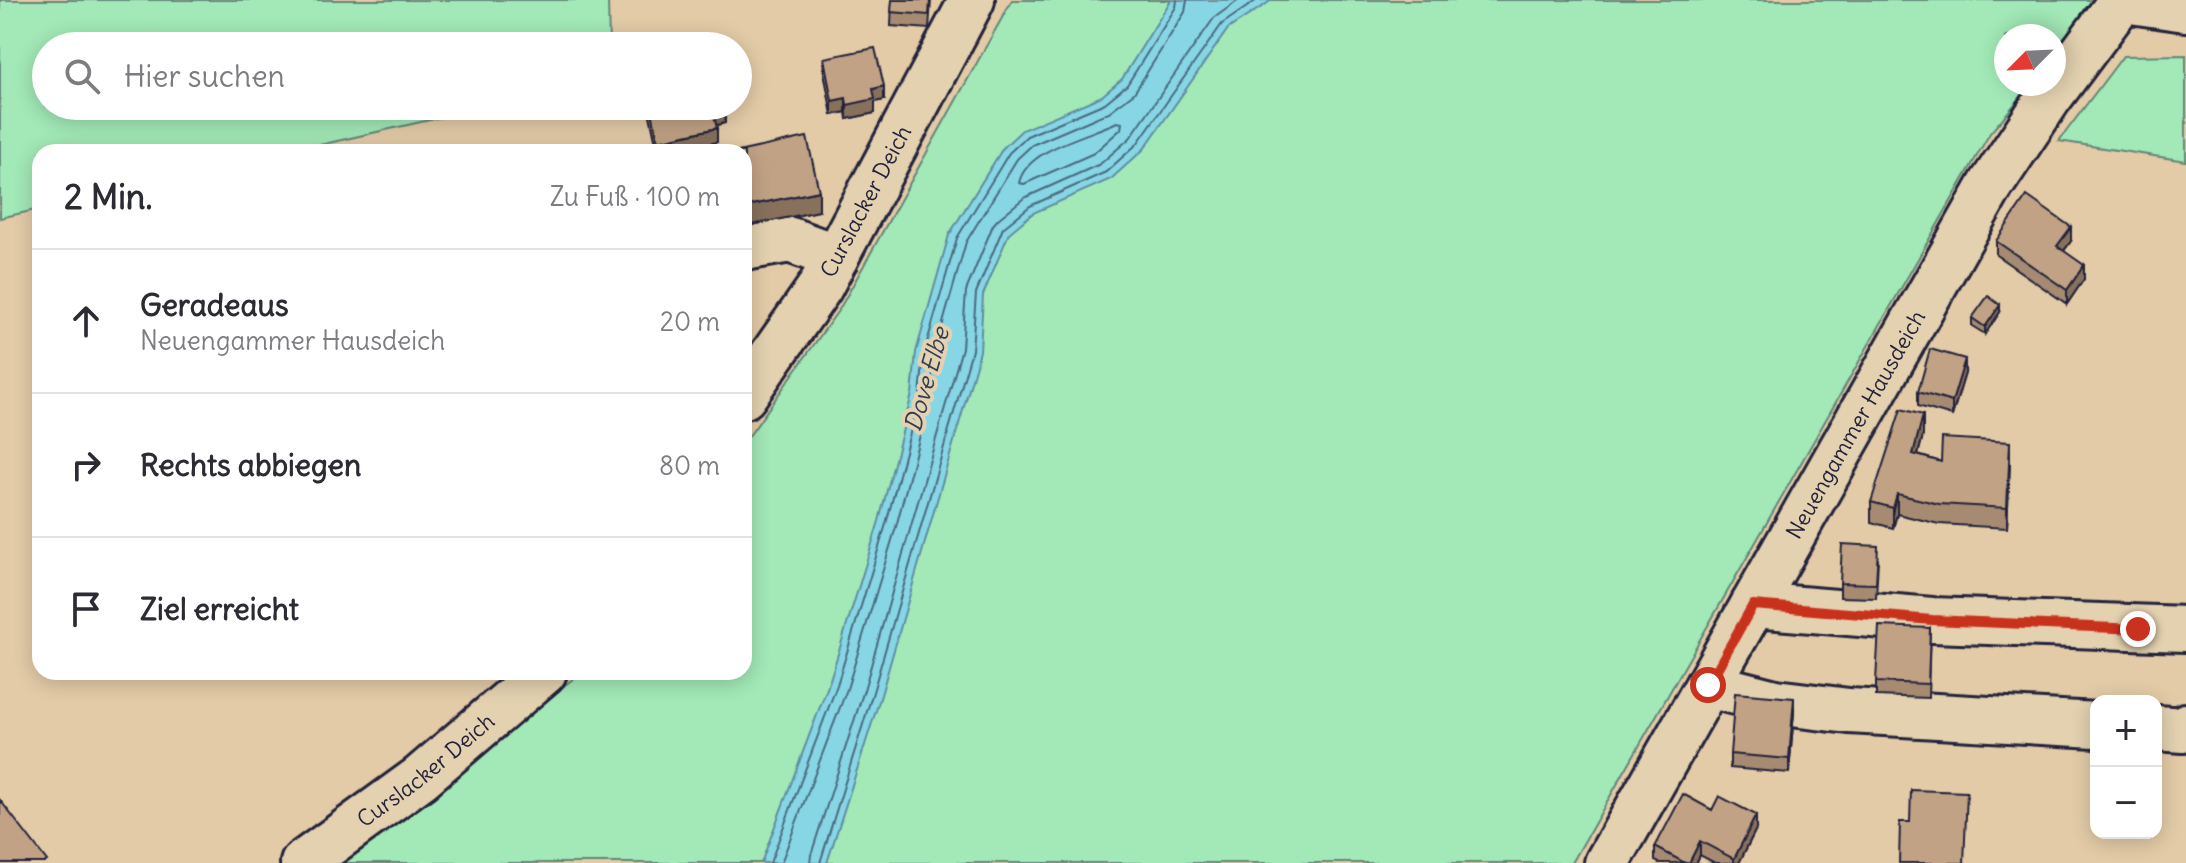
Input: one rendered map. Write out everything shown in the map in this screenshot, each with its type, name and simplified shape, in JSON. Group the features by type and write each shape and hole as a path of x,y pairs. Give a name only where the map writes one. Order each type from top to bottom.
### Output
{"street":[{"name":"Curslacker Deich","path":"752,385 820,287 972,0"},
{"path":"2123,0 2186,9"},
{"name":"Neuengammer Hausdeich","path":"1607,863 1991,185 2049,98 2123,0"},
{"path":"752,247 790,240 836,257"},
{"path":"1753,605 1932,620 2186,629"},
{"name":"Curslacker Deich","path":"303,863 420,778 535,680"},
{"path":"1708,685 1775,702 1849,711 2090,725"},
{"path":"2162,728 2184,730 2186,726"}],"green space":[{"path":"0,0 608,0 609,32 32,32 32,120 430,120 324,144 32,144 32,211 0,218"},
{"path":"1012,0 2103,0 2066,44 2066,24 1994,24 1994,96 2022,96 1990,133 1572,863 333,863 572,680 752,680 752,432 840,308"},
{"path":"2186,55 2186,161 2059,141 2123,56"}],"water":[{"name":"Dove Elbe","path":"1171,0 1272,0 1228,29 1144,149 1111,179 1033,213 1009,233 983,295 980,351 881,695 827,863 761,863 829,683 879,521 912,394 916,352 949,235 1003,148 1022,130 1102,96 1122,79"}],"building":[{"path":"892,0 930,0 929,15 891,12"},
{"path":"875,48 884,86 873,89 875,99 847,105 846,98 832,101 824,58"},
{"path":"654,120 715,120 717,128 658,141"},
{"path":"807,137 819,191 752,205 752,149"},
{"path":"2027,196 2071,227 2057,246 2084,265 2067,290 1996,241"},
{"path":"1988,296 2000,305 1985,327 1972,318"},
{"path":"1930,349 1965,359 1952,402 1918,392"},
{"path":"1901,409 1923,415 1913,454 1941,462 1942,438 2010,442 2007,508 1939,504 1897,494 1893,508 1871,502"},
{"path":"1842,544 1878,546 1876,584 1840,583"},
{"path":"1879,626 1930,628 1928,684 1876,682"},
{"path":"1735,693 1794,698 1789,759 1730,754"},
{"path":"1911,790 1967,792 1964,863 1899,863 1900,822 1910,822"},
{"path":"1683,794 1712,810 1719,796 1756,815 1734,859 1700,841 1689,863 1655,847"},
{"path":"0,800 47,861 0,863"}],"route":[{"path":"1708,685 1753,605 1932,620 2138,629"}]}
